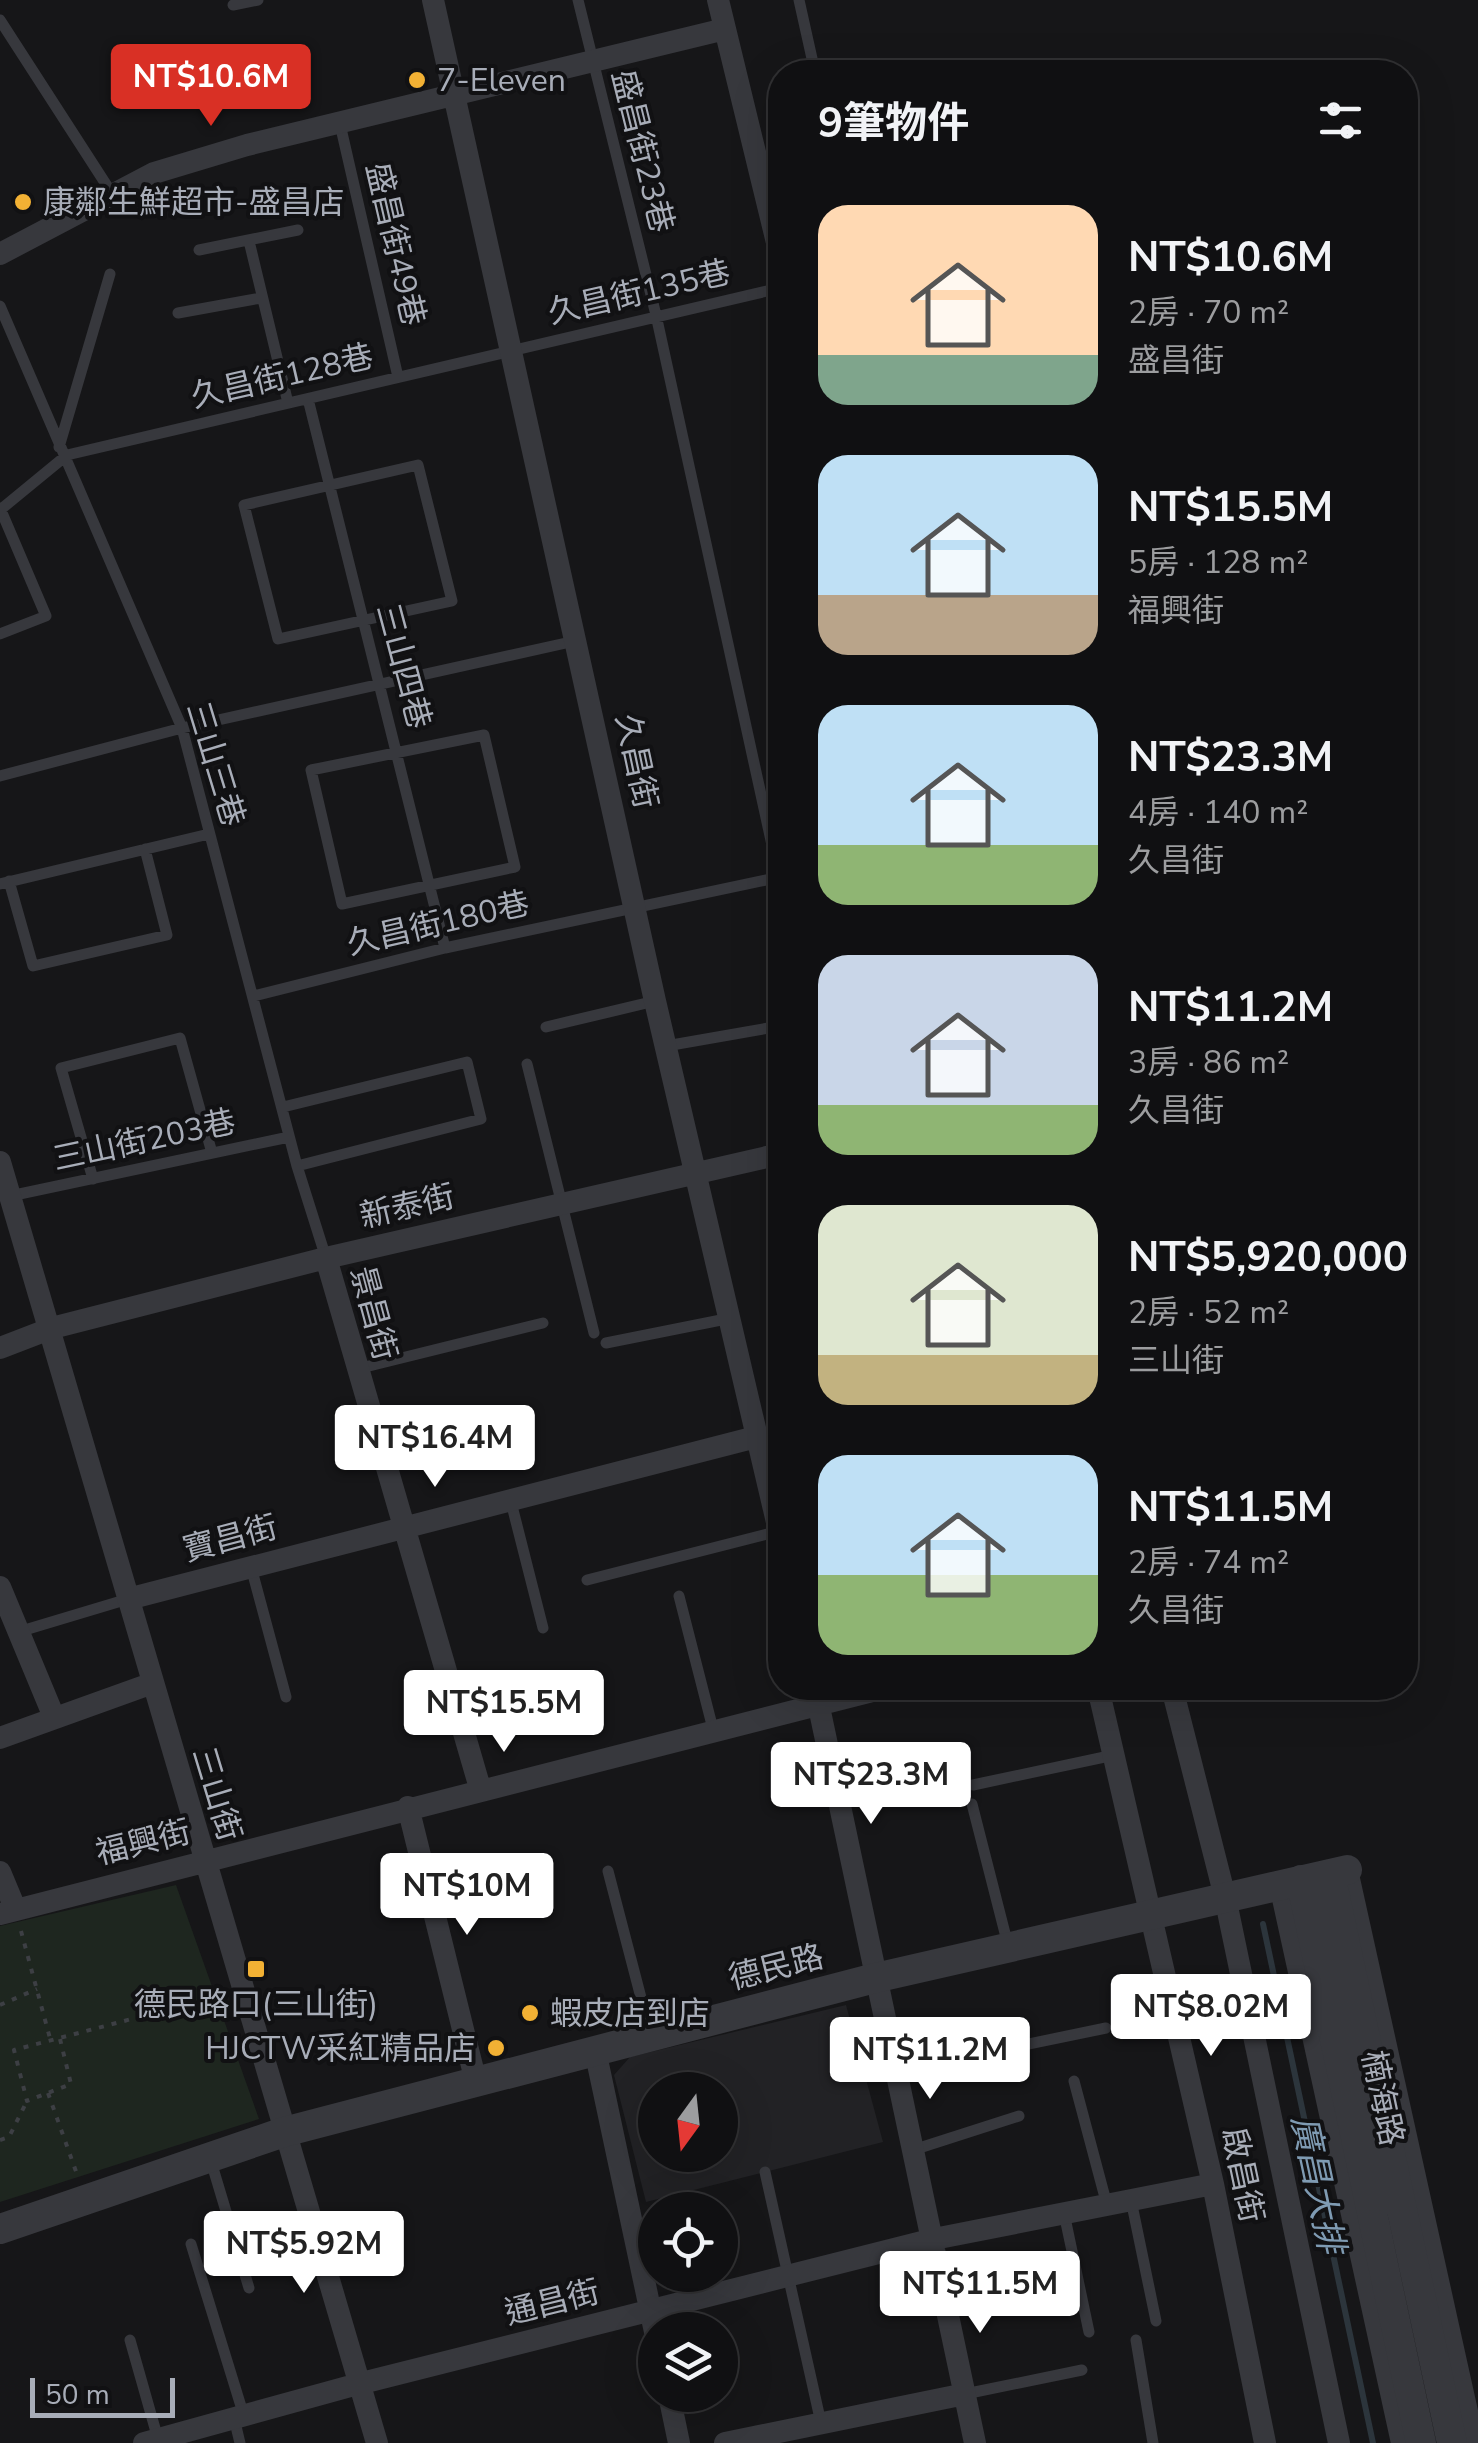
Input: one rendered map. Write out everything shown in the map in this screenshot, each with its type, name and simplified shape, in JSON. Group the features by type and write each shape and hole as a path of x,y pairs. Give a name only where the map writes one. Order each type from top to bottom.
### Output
{"street":[{"name":"久昌街","path":"433,0 655,1001 756,1436 768,1468"},
{"path":"718,0 768,206"},
{"path":"0,254 110,192 154,173 247,145 725,29"},
{"name":"新泰街","path":"0,1348 52,1328 326,1258 768,1157"},
{"name":"三山街","path":"0,1162 5,1195 52,1328 150,1684 377,2443"},
{"name":"景昌街","path":"326,1258 355,1370 405,1526 480,1788"},
{"name":"寶昌街","path":"128,1599 756,1436"},
{"path":"0,1587 54,1717"},
{"path":"0,1738 150,1684"},
{"name":"福興街","path":"7,1911 713,1729 802,1700"},
{"path":"818,1700 975,2443"},
{"name":"啟昌街","path":"1101,1700 1213,2184 1264,2443"},
{"path":"1175,1700 1224,1897 1338,2443"},
{"path":"408,1808 476,2082"},
{"path":"0,1872 7,1911"},
{"name":"德民路","path":"0,2229 284,2132 875,1978 1315,1877"},
{"name":"楠海路","path":"1315,1877 1437,2322 1452,2443"},
{"name":"楠海路","path":"1315,1877 1388,2332 1421,2443"},
{"path":"595,2050 651,2312"},
{"name":"通昌街","path":"680,2312 789,2276 934,2239 1213,2184"},
{"path":"1437,2322 1474,2443"},
{"name":"通昌街","path":"151,2441 358,2384 638,2324"},
{"path":"1388,2332 1402,2443"},
{"path":"725,2443 965,2394"},
{"path":"673,2412 679,2443"}],"lane":[{"path":"233,5 258,0"},
{"name":"盛昌街23巷","path":"578,0 656,315 768,827"},
{"path":"799,0 812,60"},
{"path":"0,20 110,192"},
{"name":"盛昌街49巷","path":"340,124 398,377"},
{"path":"199,250 298,230"},
{"path":"249,241 288,403"},
{"path":"0,634 46,616 0,509 63,451 110,274"},
{"name":"久昌街135巷","path":"510,351 768,291"},
{"path":"178,313 261,298"},
{"name":"三山三巷","path":"0,306 182,728 297,1166 326,1258"},
{"name":"久昌街128巷","path":"63,451 510,351"},
{"name":"三山四巷","path":"308,399 445,948"},
{"path":"418,465 452,601 278,639 244,505 329,485 418,465"},
{"path":"0,776 182,728 578,640"},
{"path":"484,735 516,867 342,904 312,770 398,752 484,735"},
{"path":"146,849 168,936 33,966 4,882 209,834"},
{"name":"久昌街180巷","path":"254,996 445,948 768,879"},
{"path":"546,1028 655,1001"},
{"path":"666,1046 768,1028"},
{"path":"93,1179 61,1068 180,1038 212,1153"},
{"path":"283,1107 467,1062 482,1119 297,1166"},
{"path":"526,1064 594,1332"},
{"name":"三山街203巷","path":"5,1195 290,1137"},
{"path":"606,1344 731,1318"},
{"path":"355,1370 542,1324"},
{"path":"510,1498 543,1628"},
{"path":"587,1580 768,1536"},
{"path":"251,1567 286,1697"},
{"path":"679,1596 713,1729"},
{"path":"18,1632 128,1599"},
{"path":"974,1785 1114,1754"},
{"path":"972,1804 1008,1948"},
{"path":"608,1870 651,2036"},
{"path":"897,2071 1106,2028"},
{"path":"1074,2080 1107,2205"},
{"path":"913,2150 1018,2116"},
{"path":"210,2158 250,2288"},
{"path":"765,2172 822,2423"},
{"path":"1131,2200 1156,2321"},
{"path":"1064,2214 1090,2332"},
{"path":"191,2244 239,2417 240,2443"},
{"path":"130,2340 151,2441"},
{"path":"1136,2340 1154,2443"},
{"path":"965,2394 1082,2370"}],"path":[{"path":"7,1911 36,1989 50,2042"},
{"path":"0,2004 36,1989"},
{"path":"0,2140 9,2137 27,2100 14,2050 216,1997"},
{"path":"27,2100 71,2084 60,2039"},
{"path":"48,2093 78,2177"}],"shaded area":[{"path":"176,1885 259,2119 0,2202 0,1926"},
{"path":"846,2005 883,2142 686,2192 643,2192 638,2172 738,2172 738,2072 638,2072 638,2170 614,2075 630,2057"}],"waterway":[{"name":"廣昌大排","path":"1263,1924 1373,2443"}],"place":[{"name":"7-Eleven","path":"417,80"},
{"name":"康鄰生鮮超市-盛昌店","path":"23,202"},
{"name":"德民路口(三山街)","path":"256,1969"},
{"name":"蝦皮店到店","path":"530,2013"},
{"name":"HJCTW采紅精品店","path":"496,2048"}]}
